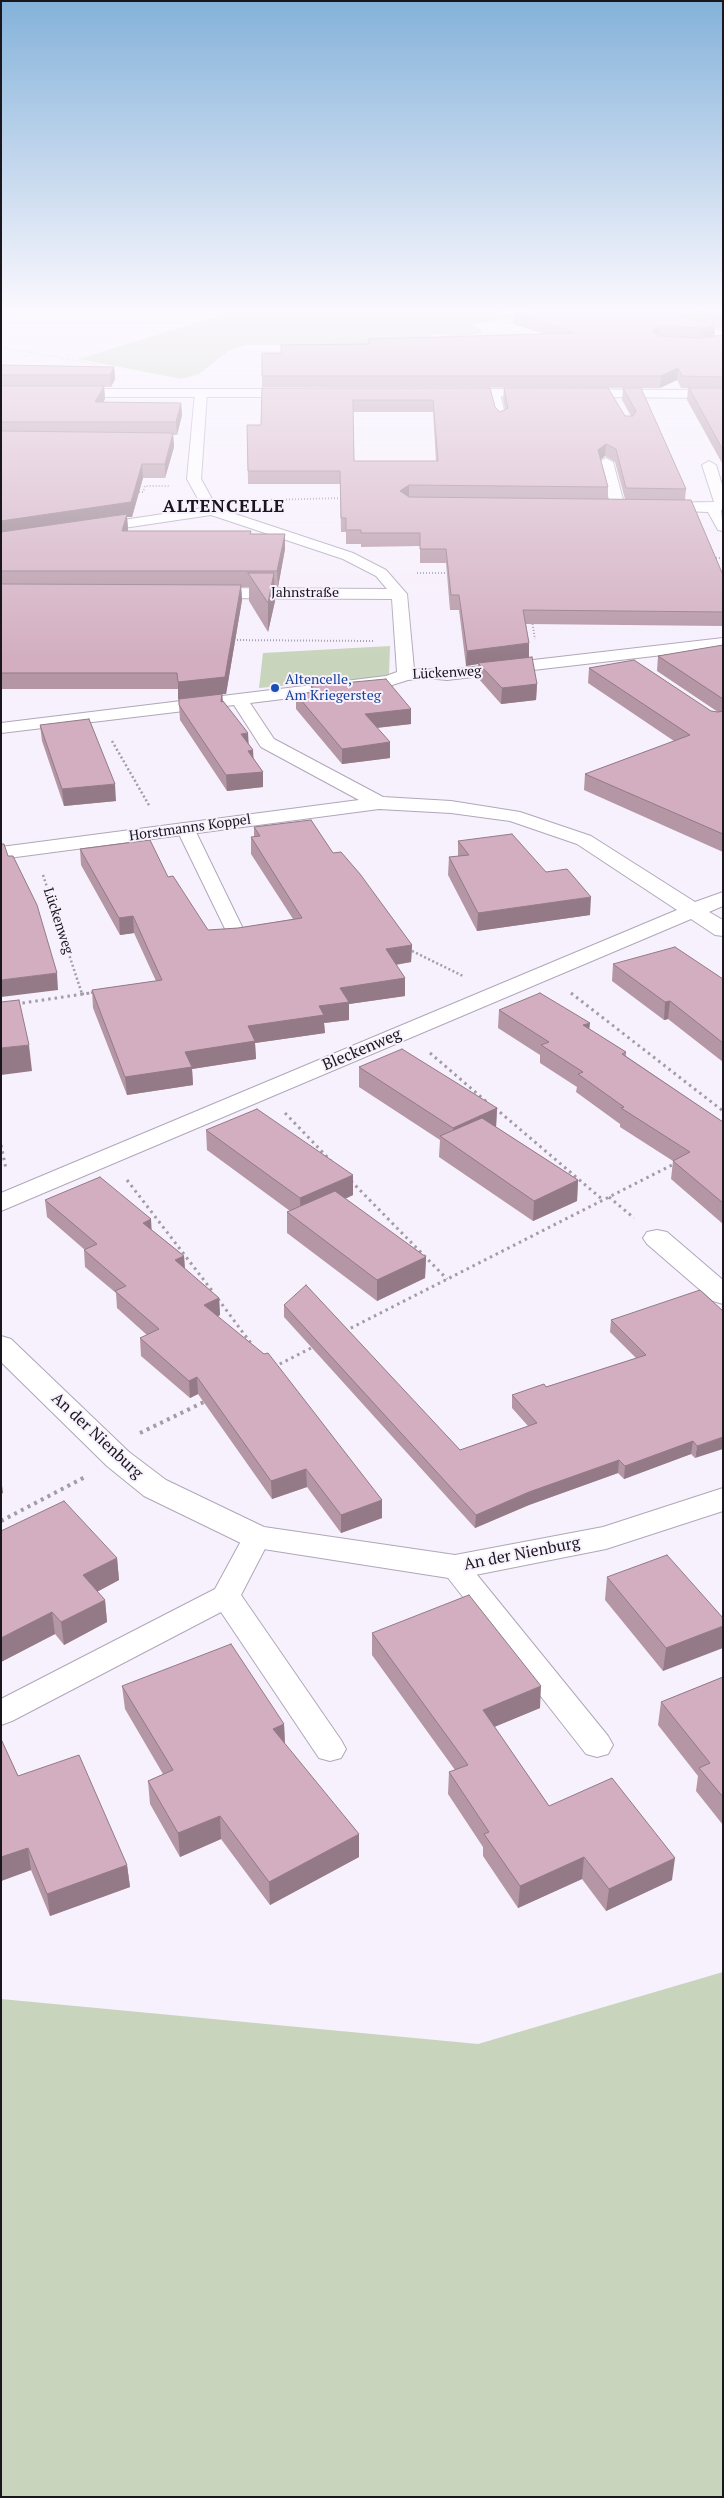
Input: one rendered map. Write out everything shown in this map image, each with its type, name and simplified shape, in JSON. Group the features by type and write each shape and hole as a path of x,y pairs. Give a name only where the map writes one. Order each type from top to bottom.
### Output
{"street":[{"path":"194,427 191,441 194,479 212,511"},
{"path":"606,462 618,506"},
{"path":"601,506 713,508 721,504 709,465"},
{"path":"713,508 723,527"},
{"path":"76,532 212,511 348,556 381,574 399,594 406,675"},
{"name":"Jahnstraße","path":"189,593 399,594"},
{"name":"Lückenweg","path":"1,728 389,681 406,675 427,673 446,675 723,644"},
{"path":"619,656 643,672"},
{"name":"Horstmanns Koppel","path":"239,699 267,743 379,803"},
{"name":"Horstmanns Koppel","path":"1,853 379,803 451,807 513,816 584,840 723,930"},
{"name":"Bleckenweg","path":"1,1203 723,898"},
{"path":"657,1238 723,1295"},
{"name":"An der Nienburg","path":"1,1345 113,1454 155,1488 257,1537 455,1567 606,1538 723,1499"}],"lane":[{"path":"185,828 238,937"},
{"path":"1,1713 226,1596 257,1537"},
{"path":"455,1567 597,1745"},
{"path":"226,1596 330,1749"}],"path":[{"path":"142,481 145,486"},
{"path":"264,500 351,498"},
{"path":"713,558 723,558"},
{"path":"381,574 457,573"},
{"path":"532,619 539,665"},
{"path":"227,640 403,641"},
{"path":"98,716 164,831"},
{"name":"Lückenweg","path":"34,848 82,994"},
{"path":"403,946 497,993"},
{"path":"567,990 723,1111"},
{"path":"10,1005 101,992"},
{"path":"426,1050 603,1200"},
{"path":"283,1111 338,1167"},
{"path":"344,1332 679,1161"},
{"path":"344,1174 447,1279"},
{"path":"126,1178 258,1353"},
{"path":"270,1369 318,1345"},
{"path":"1,1521 211,1398"}],"green space":[{"path":"390,646 389,676 259,688 263,653"},
{"path":"723,1972 723,2497 1,2497 1,1999 478,2044"}],"building":[{"path":"247,427 353,427 354,461 438,461 435,427 658,427 686,489 626,488 616,449 606,444 598,450 608,487 409,485 400,491 409,497 691,500 723,575 723,612 523,610 529,643 467,651 459,595 451,595 446,549 420,549 420,533 361,533 361,530 346,530 346,518 341,518 340,471 248,471"},
{"path":"710,427 723,427 723,450"},
{"path":"1,431 173,433 165,464 142,464 131,502 1,521"},
{"path":"127,514 122,531 251,531 250,534 285,534 277,571 1,571 1,532"},
{"path":"248,573 274,573 268,603"},
{"path":"1,584 241,585 225,677 178,682 177,673 1,673"},
{"path":"723,645 723,699 658,656"},
{"path":"532,657 537,684 502,688 478,663"},
{"path":"634,660 711,711 723,711 723,834 585,774 690,735 589,668"},
{"path":"386,679 411,709 365,714 390,742 342,749 296,694 315,692 311,686"},
{"path":"222,694 221,702 223,701 248,733 241,734 253,750 248,751 263,772 226,775 179,705 179,699"},
{"path":"89,719 115,784 62,789 40,725"},
{"path":"311,820 333,853 341,852 360,874 412,945 386,949 405,978 340,988 349,1002 319,1006 324,1015 248,1026 255,1041 185,1052 192,1067 125,1077 92,990 162,980 133,916 119,918 80,849 150,840 168,877 173,876 208,930 238,928 302,918 251,837 260,836 254,827"},
{"path":"512,834 546,872 567,869 591,897 478,913 449,857 469,855 458,841"},
{"path":"1,844 4,844 8,856 13,856 37,905 57,973 1,980"},
{"path":"675,947 723,979 723,1043 670,1001 665,1002 613,964"},
{"path":"540,993 590,1023 583,1025 626,1052 622,1054 723,1122 723,1203 673,1161 690,1152 621,1108 624,1107 578,1074 583,1072 541,1045 549,1042 499,1010"},
{"path":"19,1000 29,1045 1,1048 1,1002"},
{"path":"402,1049 497,1108 453,1128 359,1067"},
{"path":"257,1109 353,1175 300,1198 206,1130"},
{"path":"482,1118 578,1180 534,1201 440,1136"},
{"path":"100,1177 151,1219 143,1223 184,1256 175,1260 219,1298 204,1305 264,1354 268,1353 382,1500 341,1515 306,1469 271,1481 197,1377 189,1381 140,1338 159,1329 115,1291 126,1286 84,1250 97,1244 45,1200"},
{"path":"335,1191 426,1257 377,1280 287,1212"},
{"path":"306,1285 460,1450 537,1423 512,1395 544,1384 546,1387 646,1355 611,1320 700,1290 723,1311 723,1437 697,1446 693,1441 625,1466 619,1460 529,1492 476,1515 284,1305"},
{"path":"64,1501 117,1558 83,1575 105,1600 61,1622 52,1612 1,1638 1,1531"},
{"path":"667,1555 723,1618 723,1626 666,1648 607,1577"},
{"path":"469,1595 541,1686 483,1710 549,1806 612,1778 675,1858 609,1889 584,1857 520,1886 484,1834 489,1832 449,1772 468,1765 372,1633"},
{"path":"231,1644 284,1724 273,1729 359,1834 269,1882 220,1816 178,1833 148,1781 173,1770 122,1686"},
{"path":"723,1677 723,1797 699,1768 710,1763 661,1702"},
{"path":"1,1739 18,1776 79,1755 127,1865 47,1894 28,1848 1,1857"}],"place":[{"name":"Altencelle, Am Kriegersteg","path":"275,688"}],"district":[{"name":"ALTENCELLE","path":"224,507"}]}
